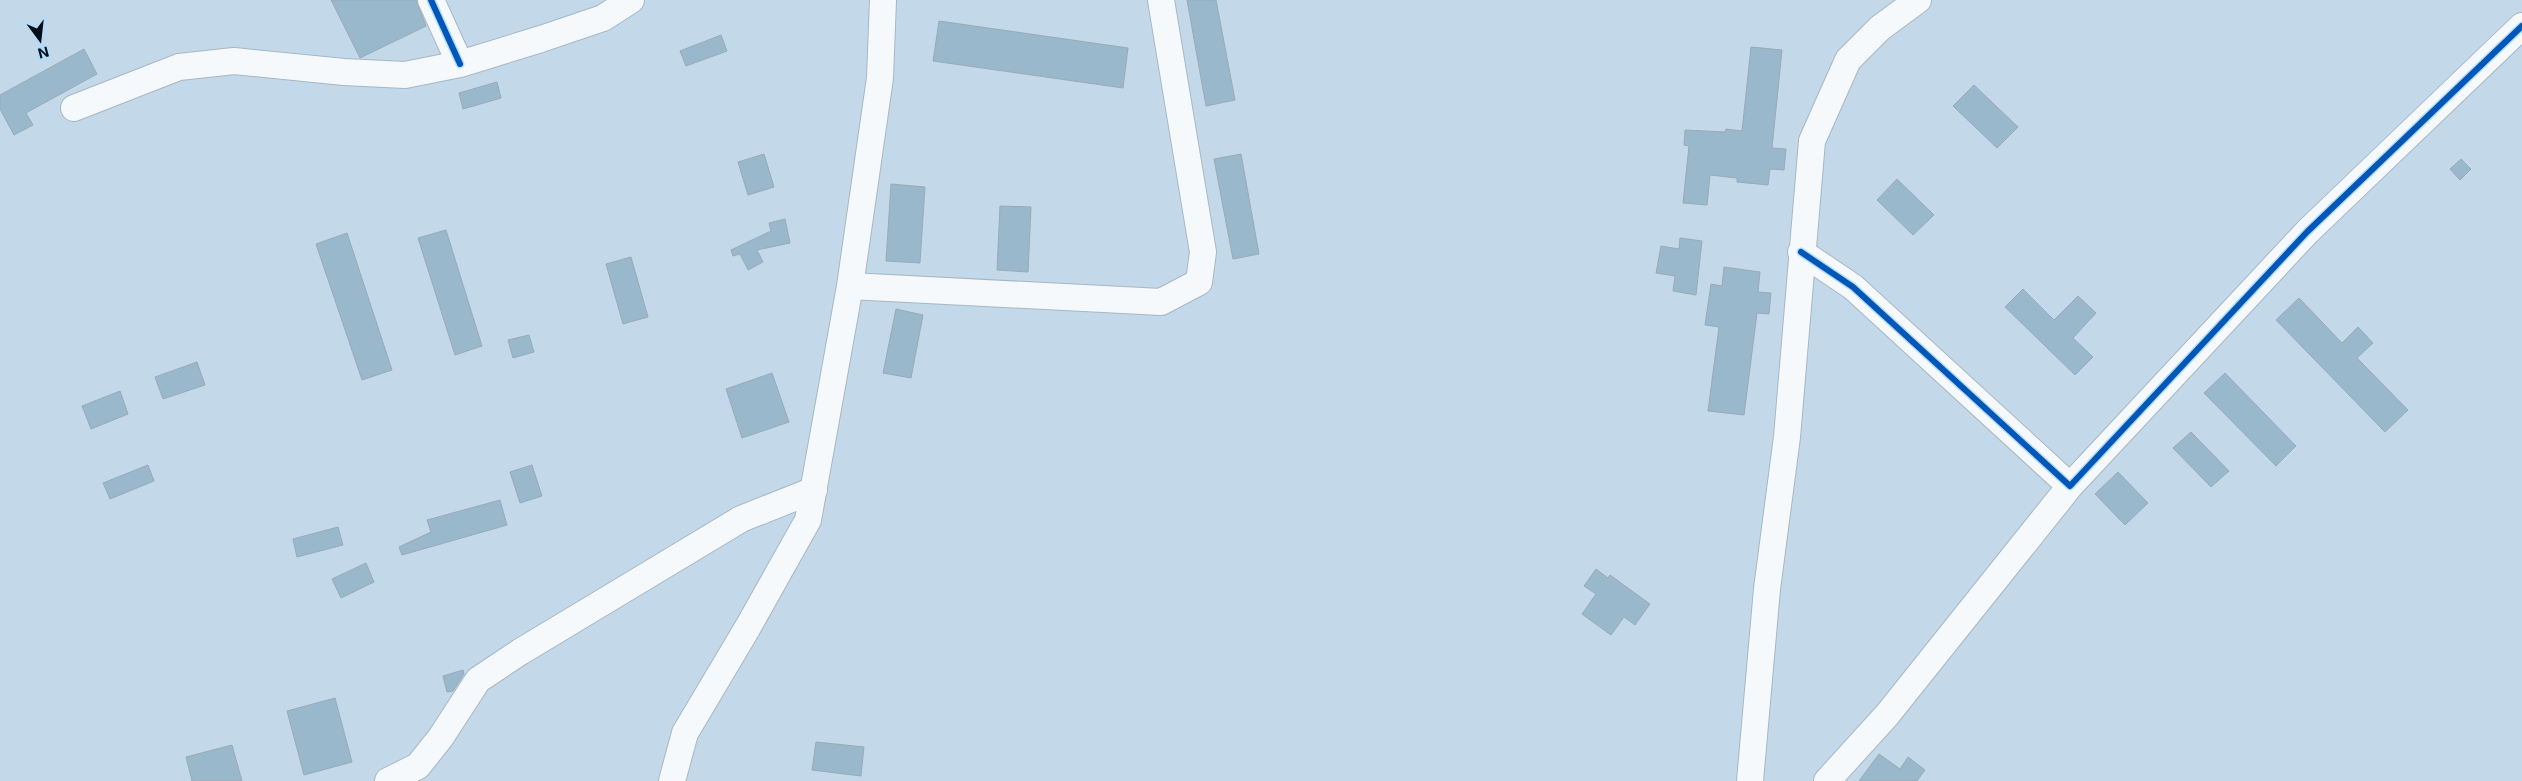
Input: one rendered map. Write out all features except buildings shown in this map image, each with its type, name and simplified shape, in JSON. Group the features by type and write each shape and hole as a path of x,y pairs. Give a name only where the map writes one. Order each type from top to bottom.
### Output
{"street":[{"path":"431,0 460,64"},
{"path":"74,108 179,67 225,62 405,76 460,64 603,18 631,0"},
{"path":"672,781 685,733 748,627 808,520 850,286 880,78 882,0"},
{"path":"850,286 1161,302 1199,282 1204,252 1161,0"},
{"path":"1750,781 1767,589 1787,437 1812,141 1848,60 1880,28 1918,0"},
{"path":"1827,781 1888,715 2070,486 2307,232 2522,26"},
{"path":"1802,252 1853,288 2070,486"},
{"path":"388,781 418,766 441,737 478,680 520,652 741,519 814,490"}],"cycle path":[{"path":"431,0 460,64"},
{"path":"1801,252 1853,287 2070,486 2307,232 2522,26"}]}
